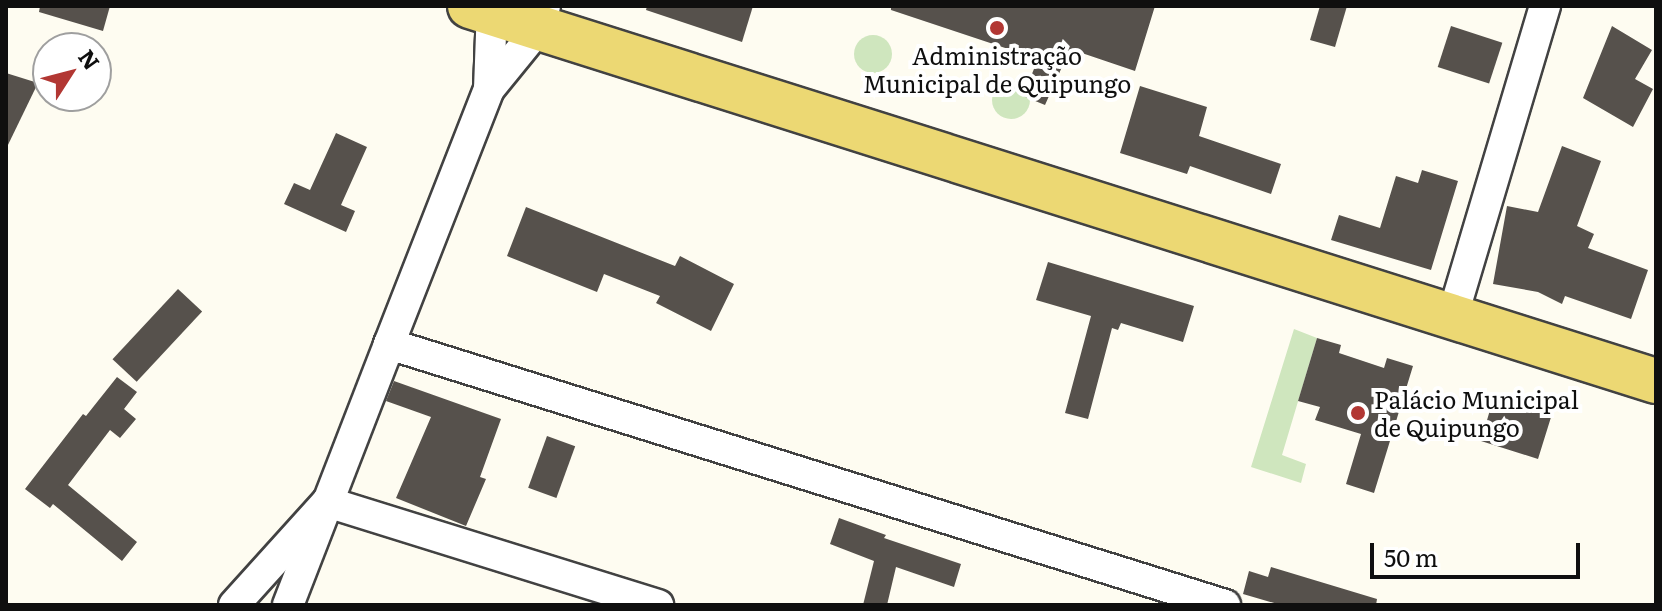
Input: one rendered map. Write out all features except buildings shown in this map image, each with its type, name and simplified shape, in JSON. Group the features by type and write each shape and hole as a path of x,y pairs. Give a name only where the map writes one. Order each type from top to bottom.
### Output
{"main road":[{"path":"484,8 542,18 1452,318 1656,381"}],"street":[{"path":"1452,318 1545,6"},
{"path":"484,8 489,89"},
{"path":"288,605 489,89 542,18"},
{"path":"389,344 1225,605"},
{"path":"234,605 327,502"},
{"path":"327,502 658,605"}],"green space":[{"path":"873,35 886,41 892,54 886,67 873,73 860,67 854,54 860,41"},
{"path":"1011,81 1024,87 1030,100 1024,113 1011,119 998,113 992,100 998,87"},
{"path":"1294,329 1317,338 1282,455 1306,464 1301,483 1251,467"}],"place":[{"name":"Administração Municipal de Quipungo","path":"997,28"},
{"name":"Palácio Municipal de Quipungo","path":"1358,413"}]}
